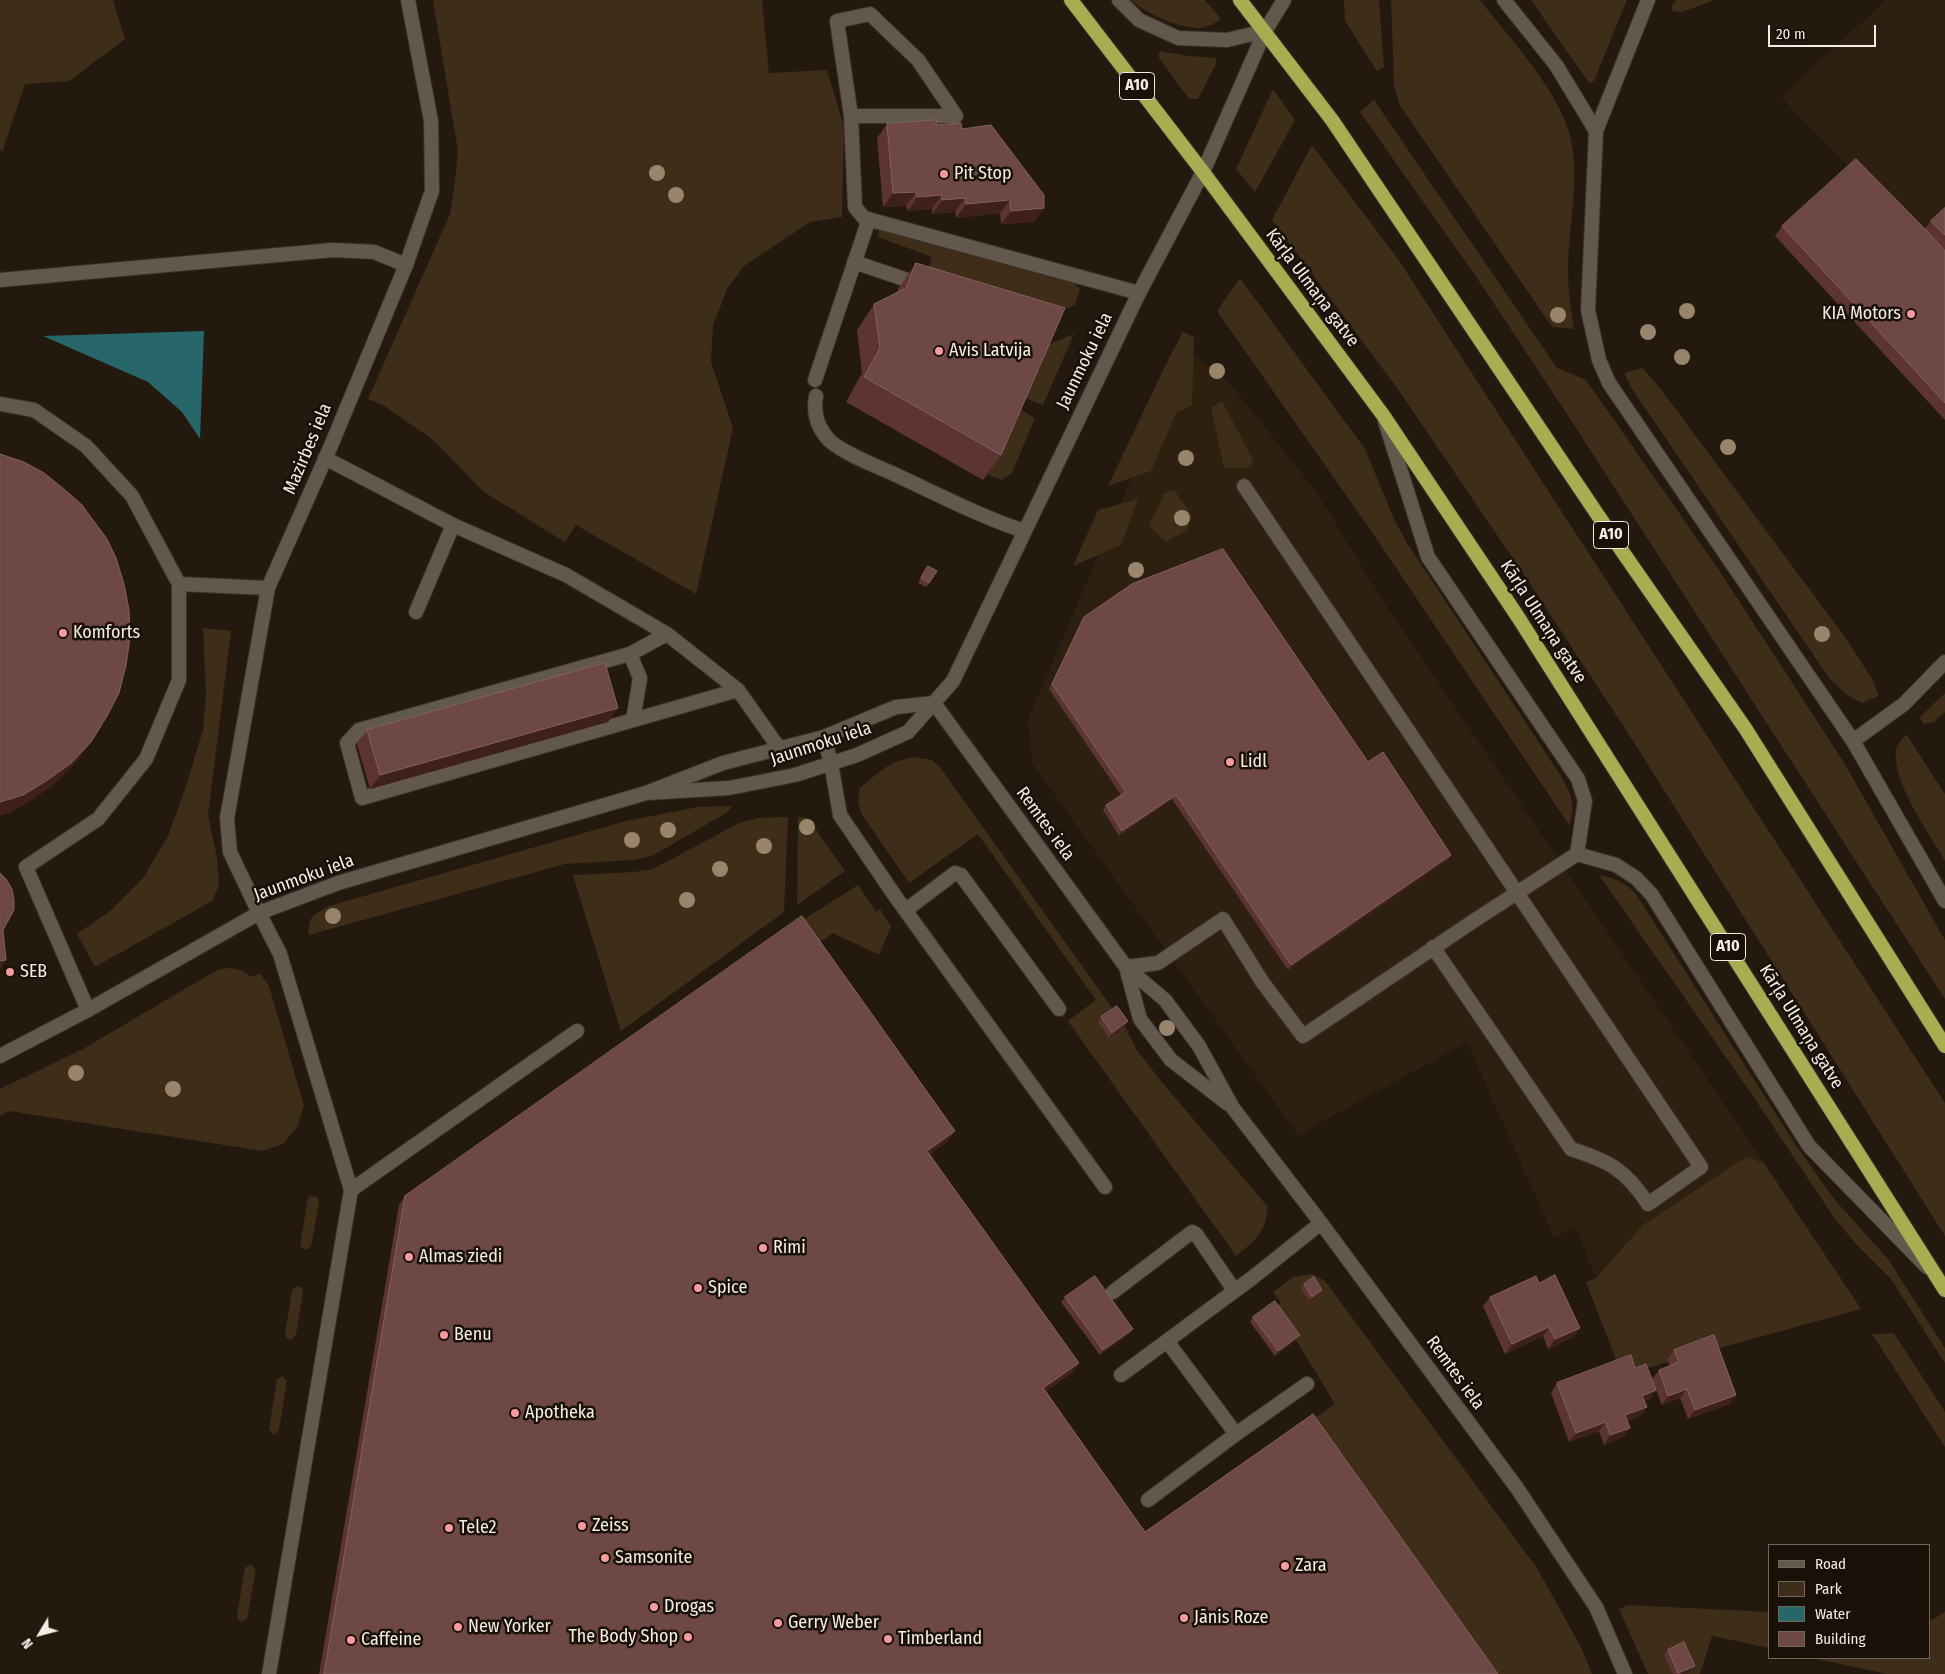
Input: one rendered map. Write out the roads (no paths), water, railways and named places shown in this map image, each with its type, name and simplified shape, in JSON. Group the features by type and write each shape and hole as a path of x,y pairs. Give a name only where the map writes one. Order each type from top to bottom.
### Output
{"highway":[{"name":"Kārļa Ulmaņa gatve","path":"1071,0 1203,172 1383,415 1518,616 1945,1290"},
{"name":"A10","path":"1240,0 1266,31 1332,120 1622,551 1745,728 1945,1046"}],"street":[{"name":"Mazirbes iela","path":"351,1190 280,954 230,852 227,818 268,588 406,265 432,191 431,121 408,0"},
{"path":"1119,0 1139,20 1178,38 1227,40 1266,31"},
{"name":"Jaunmoku iela","path":"646,793 729,788 795,775 857,755 908,732 953,681 1139,294 1203,172 1266,31 1284,0"},
{"path":"1504,0 1556,65 1596,131"},
{"path":"1648,0 1596,131 1588,310 1598,360 1609,383 1853,741 1945,901"},
{"path":"851,116 956,116 918,60 870,14 837,21 851,116 856,207 864,218 1139,294"},
{"path":"815,380 868,219"},
{"path":"0,280 333,250 374,252 406,265"},
{"path":"854,262 935,290"},
{"path":"816,396 814,409 818,423 830,440 854,456 991,520 1024,531"},
{"path":"0,404 34,410 86,446 132,496 179,584 179,680 146,759 98,819 26,867 88,1010"},
{"path":"1126,967 1158,963 1223,919 1263,983 1303,1036 1433,947 1577,854 1585,801 1578,779 1428,557 1383,415"},
{"path":"325,458 453,525 566,575 667,634 738,690 778,748"},
{"path":"1244,486 1701,1167 1648,1204 1636,1185 1623,1172 1602,1160 1571,1149 1433,947"},
{"path":"416,612 453,525"},
{"path":"179,584 268,588"},
{"path":"667,634 630,654 359,730 347,743 362,798 738,690"},
{"path":"630,654 640,678 633,720"},
{"path":"1853,741 1904,704 1945,662"},
{"name":"Jaunmoku iela","path":"0,1056 88,1010 259,913 338,883 646,793 723,763 824,738 896,707 934,703"},
{"name":"Remtes iela","path":"934,703 1126,967 1165,1000 1199,1046 1233,1108 1322,1222 1517,1488 1596,1607 1625,1674"},
{"path":"824,738 831,763 840,815 1105,1187"},
{"path":"1577,854 1616,865 1636,878 1652,895 1808,1146 1937,1278"},
{"path":"906,910 955,873 961,875 1058,1010"},
{"name":"Remtes iela","path":"1126,967 1140,1019 1171,1060 1233,1108"},
{"path":"269,1674 351,1190 577,1031"},
{"path":"1121,1374 1322,1222"},
{"path":"1113,1292 1192,1232 1196,1234 1234,1290"},
{"path":"1167,1341 1236,1434"},
{"path":"1148,1500 1307,1384"}],"water":[{"path":"204,331 200,439 182,412 148,382 43,336"}],"place":[{"name":"Pit Stop","path":"944,174"},
{"name":"KIA Motors","path":"1911,314"},
{"name":"Avis Latvija","path":"939,351"},
{"name":"Komforts","path":"63,633"},
{"name":"Lidl","path":"1230,762"},
{"name":"SEB","path":"10,972"},
{"name":"Rimi","path":"763,1248"},
{"name":"Almas ziedi","path":"409,1257"},
{"name":"Spice","path":"698,1288"},
{"name":"Benu","path":"444,1335"},
{"name":"Apotheka","path":"515,1413"},
{"name":"Zeiss","path":"582,1526"},
{"name":"Tele2","path":"449,1528"},
{"name":"Samsonite","path":"605,1558"},
{"name":"Zara","path":"1285,1566"},
{"name":"Drogas","path":"654,1607"},
{"name":"Jānis Roze","path":"1184,1618"},
{"name":"Gerry Weber","path":"778,1623"},
{"name":"New Yorker","path":"458,1627"},
{"name":"The Body Shop","path":"688,1637"},
{"name":"Timberland","path":"888,1639"},
{"name":"Caffeine","path":"351,1640"}]}
